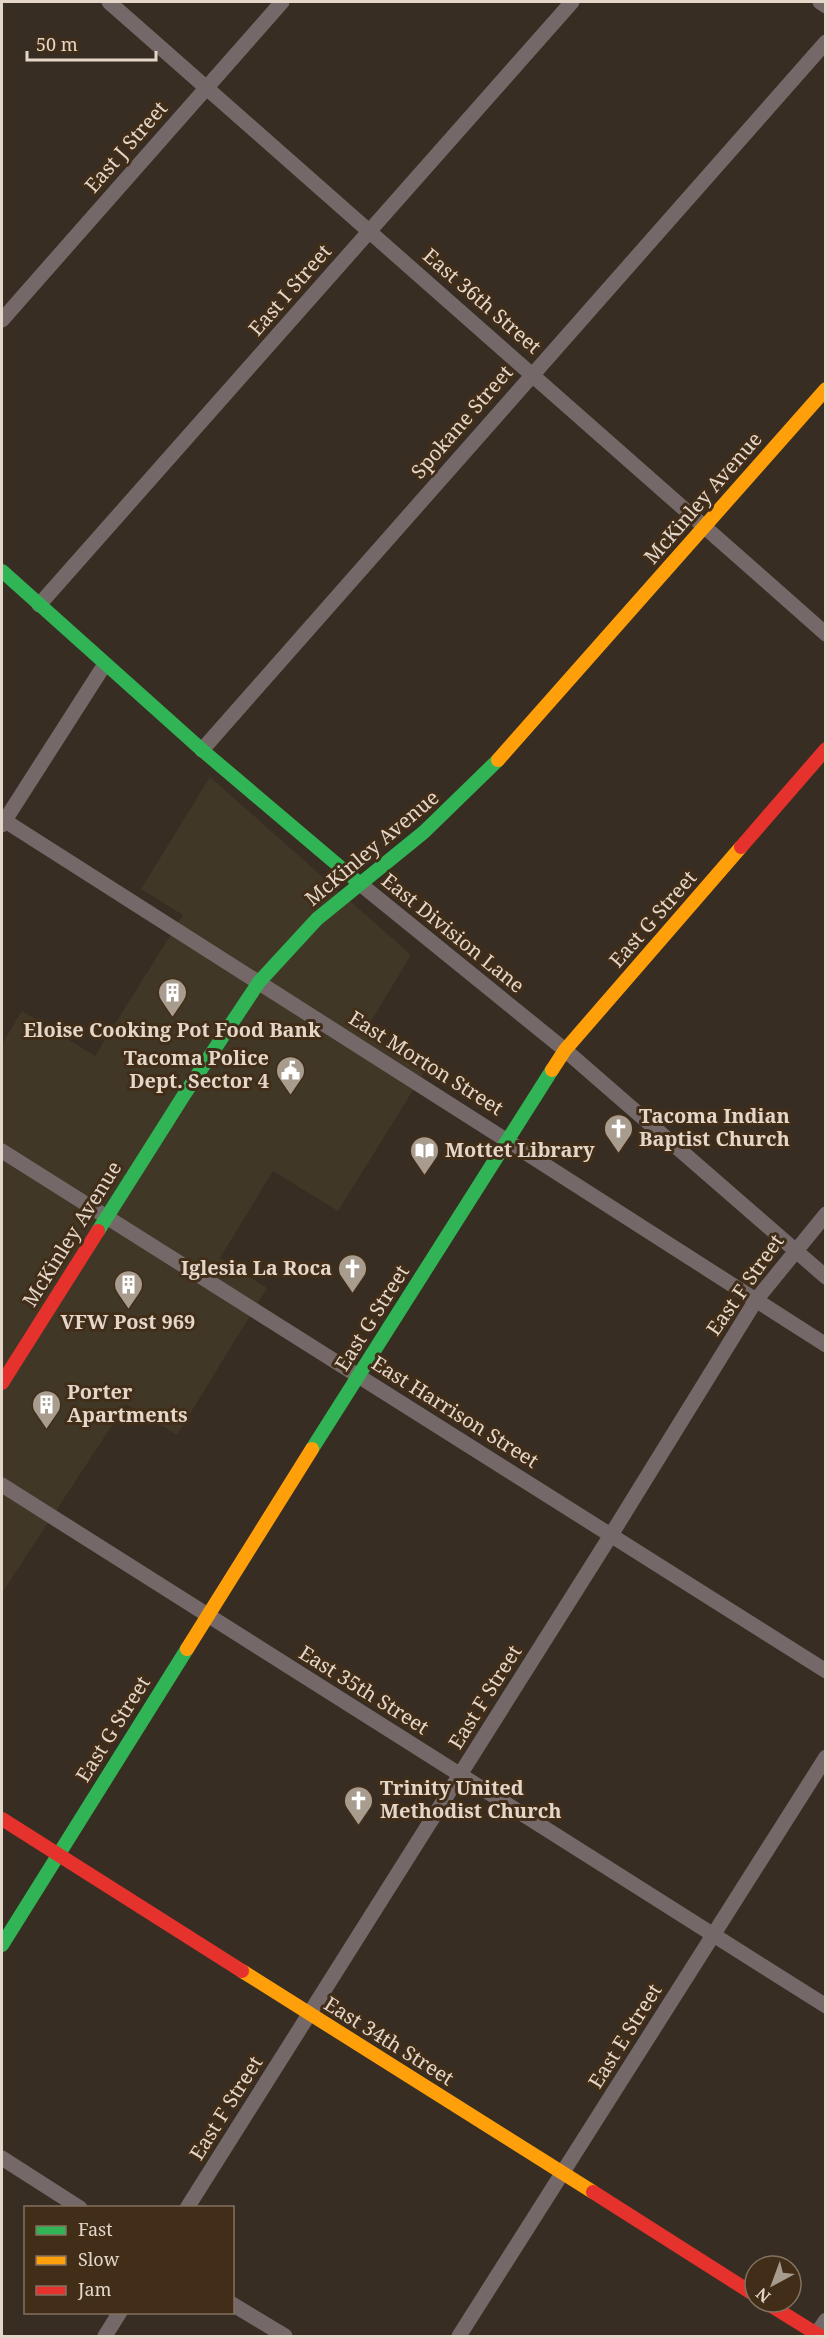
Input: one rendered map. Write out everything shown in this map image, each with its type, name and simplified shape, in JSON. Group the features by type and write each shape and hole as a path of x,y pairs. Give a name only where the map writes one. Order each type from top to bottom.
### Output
{"street":[{"name":"East 36th Street","path":"109,2 825,634"},
{"name":"East J Street","path":"2,320 282,2"},
{"name":"East I Street","path":"39,604 572,2"},
{"path":"820,2 825,6"},
{"name":"Spokane Street","path":"202,750 825,42"},
{"name":"McKinley Avenue","path":"2,1383 106,1217 259,982 317,919 436,821 485,775 825,389"},
{"name":"East Division Lane","path":"2,571 202,750 359,883 565,1050 825,1277"},
{"path":"2,822 105,664"},
{"name":"East G Street","path":"2,1945 506,1140 565,1050 825,749"},
{"name":"East Morton Street","path":"2,822 259,982 825,1345"},
{"name":"East Harrison Street","path":"2,1151 825,1671"},
{"name":"East F Street","path":"188,2206 611,1535 756,1300 825,1214"},
{"name":"East 35th Street","path":"2,1485 825,2006"},
{"name":"East E Street","path":"459,2337 825,1757"},
{"name":"East 34th Street","path":"2,1819 743,2287"},
{"path":"2,2158 77,2206"},
{"path":"234,2305 285,2337"},
{"path":"105,2337 119,2314"},
{"path":"783,2314 817,2336 825,2320"}],"shaded area":[{"path":"210,777 411,955 364,1033 425,1071 338,1211 273,1171 220,1258 267,1288 177,1435 126,1404 2,1593 2,1044 22,1011 95,1056 183,915 141,889"}],"traffic: fast":[{"path":"2,571 202,750 359,883"},
{"path":"98,1231 259,982 317,919 424,832 498,760"},
{"path":"312,1449 552,1070"},
{"path":"2,1945 187,1649"}],"traffic: slow":[{"path":"498,760 826,389"},
{"path":"552,1070 565,1050 741,847"},
{"path":"187,1649 312,1449"},
{"path":"242,1971 593,2192"}],"traffic: jam":[{"path":"741,847 826,749"},
{"path":"2,1383 98,1231"},
{"path":"2,1819 242,1971"},
{"path":"593,2192 743,2287"},
{"path":"784,2314 820,2336"}],"place":[{"name":"Eloise Cooking Pot Food Bank","path":"172,1018"},
{"name":"Tacoma Police Dept. Sector 4","path":"290,1096"},
{"name":"Tacoma Indian Baptist Church","path":"618,1154"},
{"name":"Mottet Library","path":"424,1176"},
{"name":"Iglesia La Roca","path":"353,1294"},
{"name":"VFW Post 969","path":"128,1310"},
{"name":"Porter Apartments","path":"46,1430"},
{"name":"Trinity United Methodist Church","path":"359,1826"}]}
